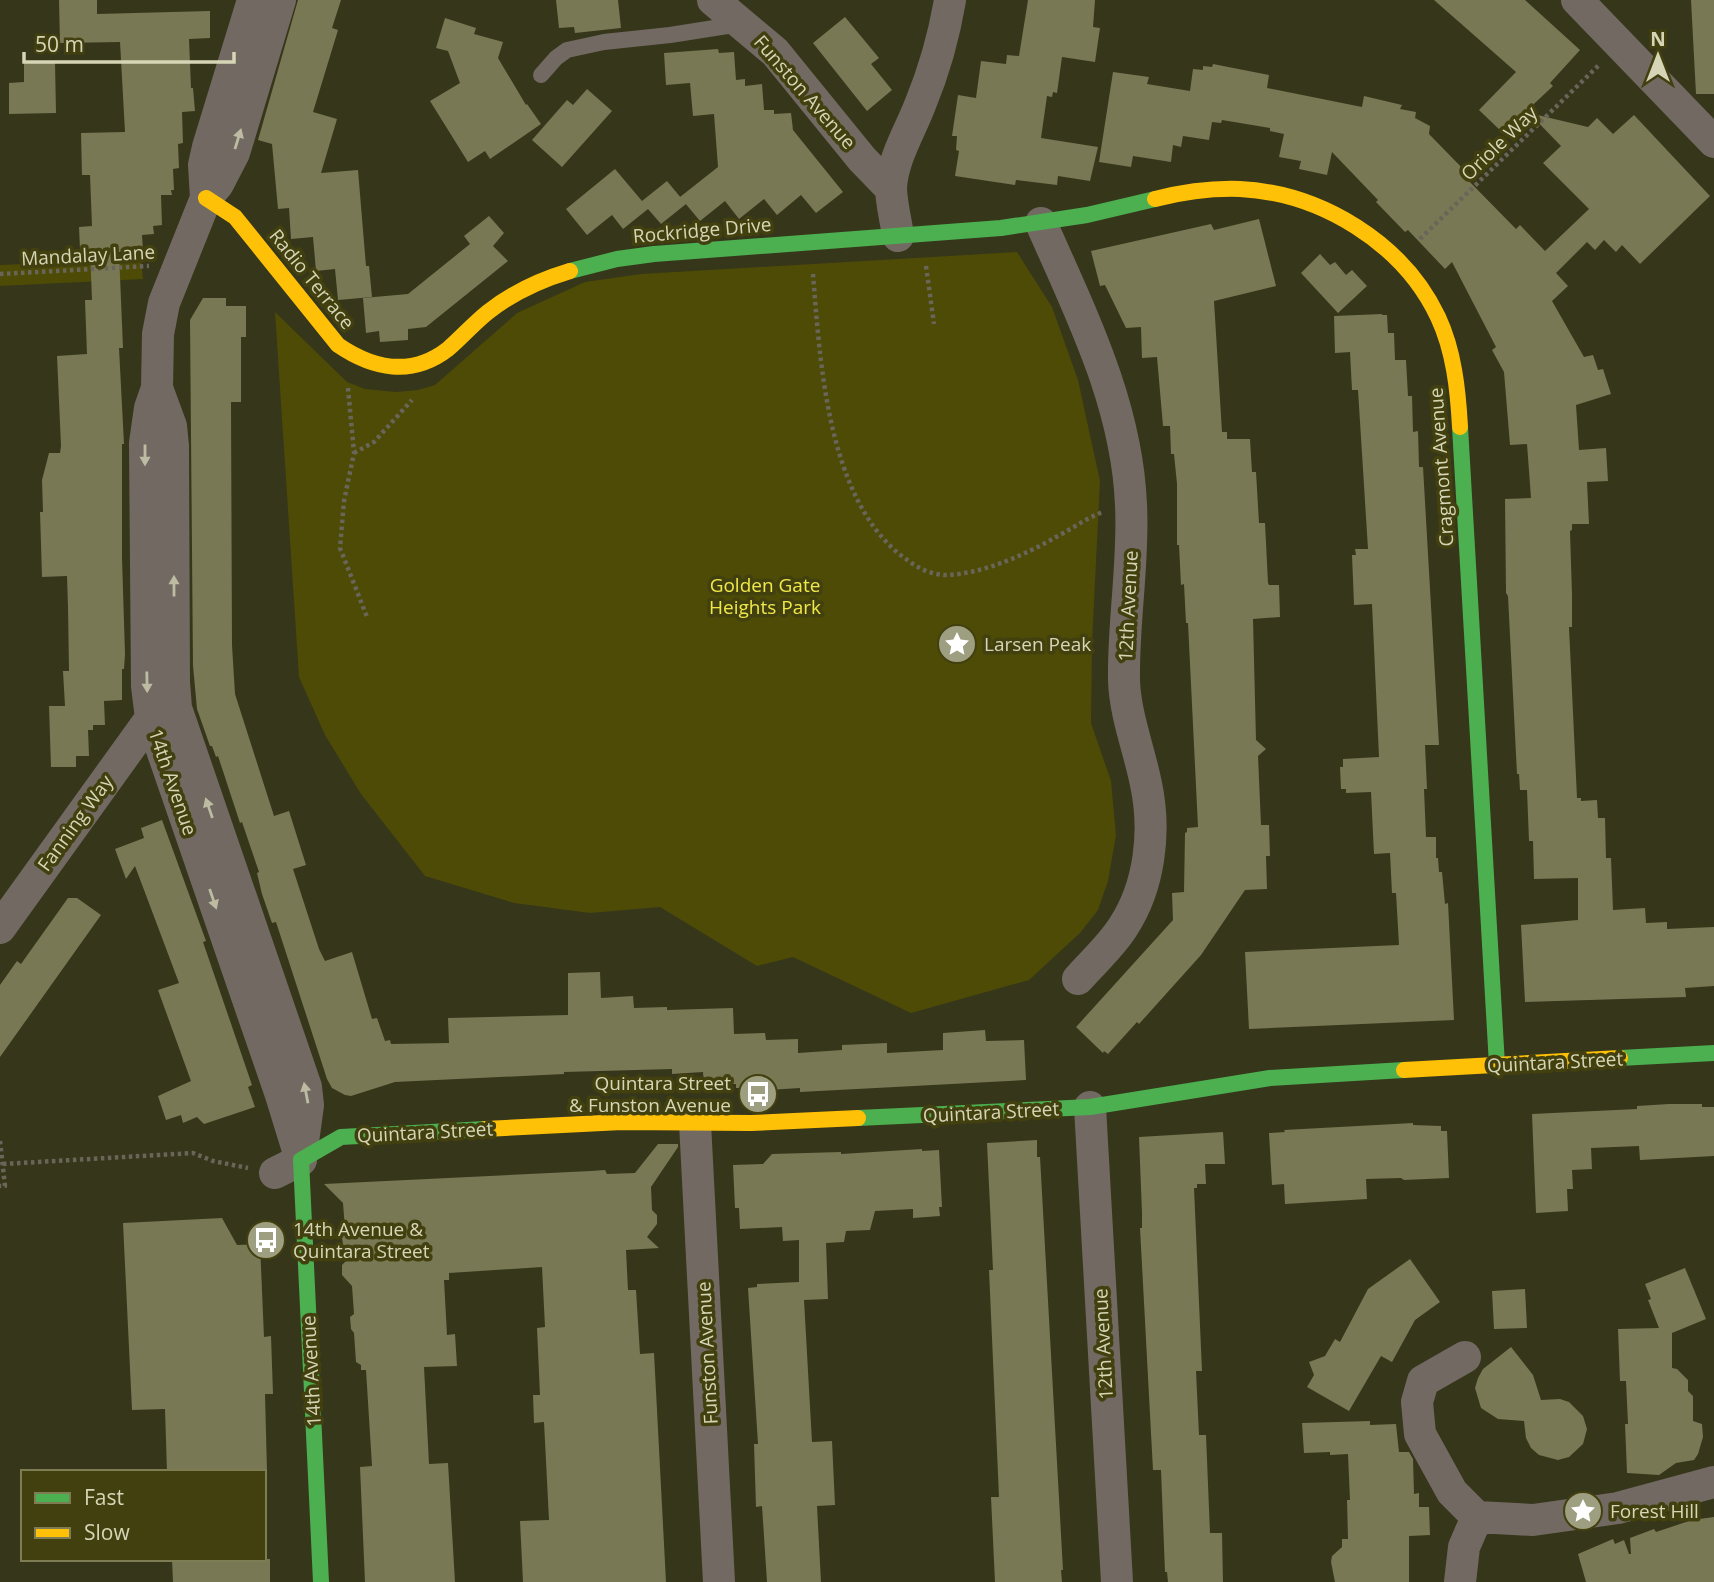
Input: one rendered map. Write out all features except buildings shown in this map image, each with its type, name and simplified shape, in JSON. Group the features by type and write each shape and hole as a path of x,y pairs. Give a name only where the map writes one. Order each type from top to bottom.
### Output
{"street":[{"name":"14th Avenue","path":"206,198 204,165 208,146 253,0"},
{"name":"14th Avenue","path":"280,0 233,153 222,177 206,198 178,265 160,318 157,388 150,408 145,443 147,686 151,718 276,1082 288,1167 321,1582"},
{"name":"Funston Avenue","path":"713,0 782,60 862,159 891,189"},
{"path":"910,235 891,189 893,175 934,66 950,0"},
{"path":"1577,0 1714,142"},
{"name":"Cragmont Avenue","path":"1041,223 1207,190 1242,189 1279,195 1338,216 1359,227 1398,260 1437,315 1447,340 1458,389 1497,1065"},
{"name":"Radio Terrace","path":"206,198 235,217 325,332 352,356 381,366 397,368"},
{"name":"Rockridge Drive","path":"397,368 424,363 449,348 472,324 494,307 537,282 585,265 641,256 1041,223"},
{"name":"12th Avenue","path":"1041,223 1085,321 1112,393 1125,455 1132,537 1125,683 1150,811 1148,863 1133,910 1122,929 1078,979"},
{"name":"14th Avenue","path":"157,388 170,426 173,446 176,708 306,1087 308,1105 288,1167"},
{"name":"Fanning Way","path":"0,928 151,718"},
{"name":"Quintara Street","path":"288,1167 341,1136 622,1122 751,1124 1090,1107 1129,1103 1270,1078 1714,1053"},
{"name":"12th Avenue","path":"1090,1107 1116,1582"},
{"name":"Funston Avenue","path":"695,1123 719,1582"},
{"path":"1465,1357 1423,1381 1418,1402 1420,1434 1452,1492 1477,1517 1533,1520 1618,1508 1714,1482"},
{"path":"1460,1582 1464,1547 1477,1517"}],"lane":[{"path":"541,75 567,50 604,41 670,36 743,24"}],"path":[{"name":"Oriole Way","path":"1398,260 1620,45"},
{"path":"910,235 934,324"},
{"path":"811,242 821,373 838,447 854,491 872,526 887,544 917,567 943,575 990,567 1055,538 1088,517 1131,507"},
{"name":"Mandalay Lane","path":"0,274 178,265"},
{"path":"352,356 348,384 354,453 344,501 340,548 367,617"},
{"path":"354,453 374,442 411,402 424,363"},
{"path":"0,1141 5,1186 0,1186"},
{"path":"3,1164 193,1153 213,1161"}],"green space":[{"name":"Golden Gate Heights Park","path":"1017,252 1052,307 1078,380 1100,481 1091,723 1111,781 1116,835 1108,881 1098,910 1080,933 1029,980 911,1013 793,957 757,966 660,907 590,913 514,903 425,876 361,794 325,735 299,677 275,312 347,382 365,389 396,392 435,385 517,313 585,282 641,274"},
{"path":"141,259 143,279 0,286 0,265"}],"traffic: fast":[{"path":"570,271 617,259 654,254 1001,228 1087,215 1155,199"},
{"path":"1460,427 1497,1065"},
{"path":"1620,1058 1714,1053"},
{"path":"858,1118 1090,1107 1270,1078 1404,1070"},
{"path":"321,1582 301,1160 341,1137 485,1129"}],"traffic: slow":[{"path":"1155,199 1218,189 1270,193 1300,200 1329,212 1381,245 1404,266 1423,290 1438,317 1448,343 1454,371 1460,427"},
{"path":"206,198 235,217 338,345 365,360 379,364 407,366 434,358 448,349 497,305 537,283 570,271"},
{"path":"1404,1070 1620,1058"},
{"path":"485,1129 622,1122 751,1123 858,1118"}],"place":[{"name":"Larsen Peak","path":"957,644"},
{"name":"Quintara Street & Funston Avenue","path":"758,1094"},
{"name":"14th Avenue & Quintara Street","path":"266,1240"},
{"name":"Forest Hill","path":"1583,1511"}]}
